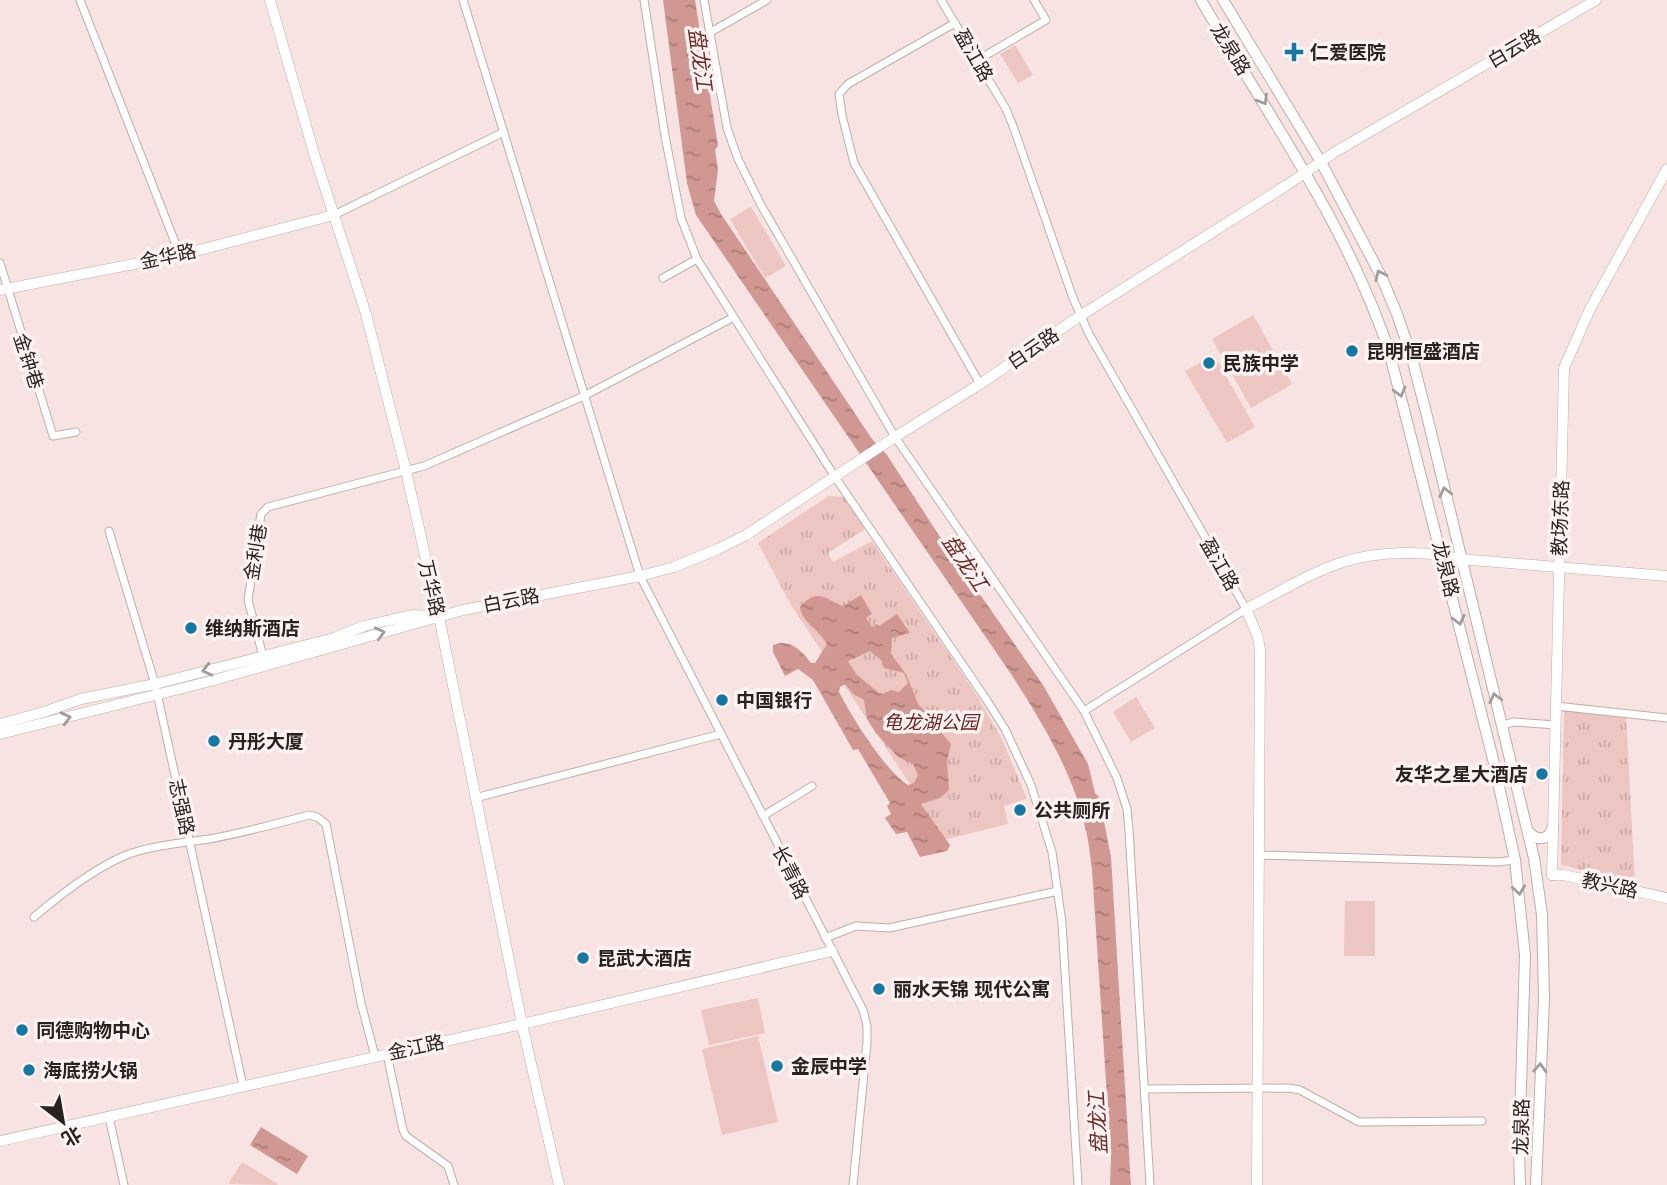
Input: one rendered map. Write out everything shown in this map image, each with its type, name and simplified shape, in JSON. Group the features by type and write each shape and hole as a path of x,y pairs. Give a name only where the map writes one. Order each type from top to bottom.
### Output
{"main road":[{"name":"龙泉路","path":"1201,0 1306,172 1375,309 1389,351 1493,759 1515,860 1525,955 1520,1185"},
{"name":"龙泉路","path":"1223,0 1321,162 1376,265 1412,358 1529,832 1538,884 1542,915 1544,999 1536,1185"},
{"path":"1529,832 1541,838 1550,834 1553,828"}],"street":[{"path":"80,0 180,255"},
{"name":"万华路","path":"270,0 366,314 405,471 439,617 522,1024 559,1185"},
{"name":"长青路","path":"463,0 640,576 863,1010 867,1026 853,1185"},
{"path":"644,0 681,218 697,259 835,477 1005,729 1031,785 1052,852 1062,923 1078,1185"},
{"path":"704,0 727,128 738,159 761,205 895,437 1084,711 1118,778 1127,809 1150,1185"},
{"path":"709,33 767,0"},
{"name":"盈江路","path":"941,0 1013,126 1080,316 1256,629 1260,651 1257,1185"},
{"path":"976,61 1046,20 1034,0"},
{"name":"白云路","path":"0,734 157,695 463,610 674,567 746,536 853,464 981,384 1080,316 1321,162 1596,0"},
{"path":"955,23 848,84 839,93 854,163 981,384"},
{"path":"334,215 504,132"},
{"name":"教场东路","path":"1552,875 1564,368 1590,309 1667,169"},
{"name":"金华路","path":"3,290 180,255 334,215"},
{"path":"663,278 697,259"},
{"name":"金钟巷","path":"0,263 3,290 53,436 76,432"},
{"path":"405,471 425,466 584,396 732,318"},
{"name":"金利巷","path":"263,656 248,600 261,514 268,508 290,500 405,471"},
{"name":"志强路","path":"109,531 155,684 243,1086"},
{"path":"1084,711 1246,610 1345,561 1392,554 1442,554 1460,559 1559,565 1667,576"},
{"name":"白云路","path":"0,723 81,699 155,684 412,615 439,617"},
{"path":"1556,706 1667,719"},
{"path":"1502,725 1514,722 1556,725"},
{"path":"475,797 721,734"},
{"path":"762,816 812,786"},
{"path":"34,917 113,861 131,853 189,840 207,839 309,815 317,817 326,824 361,1003 375,1056"},
{"path":"1259,855 1497,862 1515,860"},
{"path":"1538,884 1552,875"},
{"name":"教兴路","path":"1552,875 1564,875 1667,898"},
{"path":"825,938 856,926 889,928 1058,891"},
{"name":"金江路","path":"0,1141 522,1024 832,951"},
{"path":"387,1054 406,1136 448,1166 454,1185"},
{"path":"1145,1089 1300,1090 1359,1122 1482,1121"},
{"path":"109,1117 124,1185"}],"green space":[{"path":"1015,45 1033,75 1018,83 1000,54"},
{"path":"751,207 786,266 765,278 730,219"},
{"path":"1253,315 1292,384 1251,408 1212,339"},
{"path":"1214,355 1255,427 1227,443 1185,371"},
{"name":"龟龙湖公园","path":"829,496 845,497 865,529 828,553 833,562 872,541 976,694 1002,739 1027,799 1004,806 1008,824 943,840 910,784 791,605 758,543"},
{"path":"1136,697 1155,728 1131,742 1113,712"},
{"path":"1564,710 1626,717 1635,883 1561,865"},
{"path":"1345,901 1375,901 1375,956 1344,956"},
{"path":"758,998 765,1033 709,1045 701,1010"},
{"path":"758,1036 778,1122 722,1135 702,1049"},
{"path":"242,1162 278,1184 228,1184"}],"water":[{"name":"盘龙江","path":"663,0 695,0 718,146 715,150 718,170 714,201 721,214 872,439 887,455 942,540 1043,685 1088,764 1095,793 1099,797 1111,857 1131,1185 1110,1185 1111,1157 1092,870 1086,832 1073,786 1044,729 1011,674 696,215 687,183"},
{"path":"861,595 872,614 866,618 872,627 877,624 879,626 897,614 910,633 892,638 891,654 906,674 918,704 951,744 947,761 949,790 940,798 921,804 950,845 947,851 920,857 907,832 896,834 885,818 891,814 887,806 890,803 858,749 853,750 813,680 798,669 785,676 773,652 773,645 790,644 811,663 815,663 827,644 804,617 800,607 816,596 843,606","holes":["870,651 881,660 884,668 904,673 908,683 899,692 891,690 879,693 856,674 848,661","845,684 853,694 864,700 867,719 876,733 898,757 913,764 918,775 914,783 908,785 899,778 869,742 839,692 840,687"]},
{"path":"261,1127 308,1156 297,1174 250,1145"}],"place":[{"name":"仁爱医院","path":"1294,52"},
{"name":"昆明恒盛酒店","path":"1352,351"},
{"name":"民族中学","path":"1209,363"},
{"name":"维纳斯酒店","path":"191,628"},
{"name":"中国银行","path":"722,700"},
{"name":"丹彤大厦","path":"214,741"},
{"name":"友华之星大酒店","path":"1542,774"},
{"name":"公共厕所","path":"1020,810"},
{"name":"昆武大酒店","path":"583,958"},
{"name":"丽水天锦 现代公寓","path":"879,989"},
{"name":"同德购物中心","path":"22,1030"},
{"name":"金辰中学","path":"777,1066"},
{"name":"海底捞火锅","path":"29,1070"}]}
